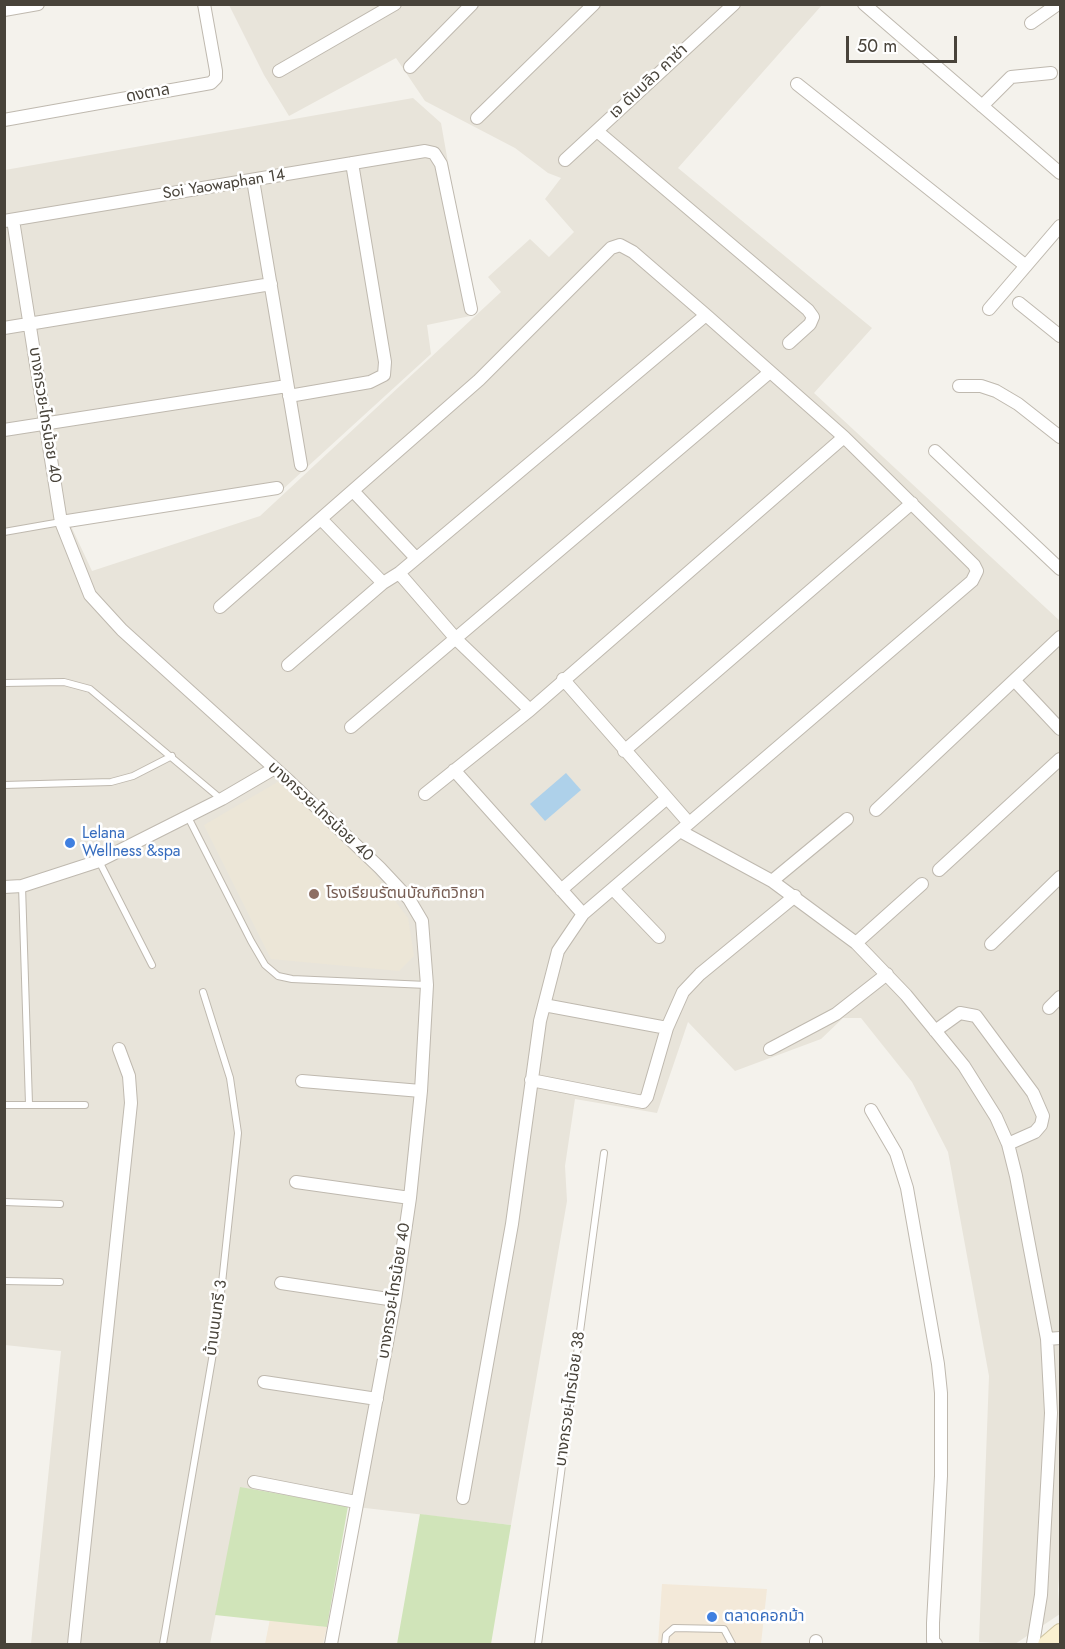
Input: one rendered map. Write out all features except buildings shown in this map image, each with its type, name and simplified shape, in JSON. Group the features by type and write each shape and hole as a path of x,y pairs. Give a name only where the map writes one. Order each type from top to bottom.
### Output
{"main road":[{"path":"1046,1644 1060,1632"}],"street":[{"path":"4,10 38,4"},
{"name":"ดงตาล","path":"4,120 211,83 216,78 216,71 204,4"},
{"path":"279,71 395,4"},
{"path":"410,67 472,4"},
{"path":"477,118 594,4"},
{"name":"เจ ดับบลิว คาซ่า","path":"565,160 734,4"},
{"path":"864,4 1060,173"},
{"path":"1031,23 1058,4"},
{"path":"982,106 1011,77 1051,73"},
{"path":"797,84 1026,266"},
{"path":"597,130 808,310 813,316 810,324 789,344"},
{"name":"Soi Yaowaphan 14","path":"9,220 425,151 434,153 441,164 471,309"},
{"path":"4,429 370,382 384,375 385,362 352,163"},
{"path":"253,180 301,465"},
{"name":"บางกรวย-ไทรน้อย 40","path":"9,220 29,324 61,522 90,595 102,611 275,768 380,868 409,899 422,921 427,985 421,1091 410,1198 395,1300 356,1502 332,1644"},
{"path":"989,309 1060,226"},
{"path":"220,607 354,492 479,380 611,248 620,245 633,252 843,437 912,503 974,565 977,571 972,581 583,914 558,951 544,1005 531,1080 512,1224 463,1498"},
{"path":"4,328 271,285"},
{"path":"1019,303 1060,336"},
{"path":"288,665 383,583 399,573 415,557 706,315"},
{"path":"351,727 457,640 770,372"},
{"path":"959,386 981,387 996,391 1018,404 1060,437"},
{"path":"425,794 530,710 843,437"},
{"path":"935,451 1060,569"},
{"path":"61,522 277,488"},
{"path":"354,492 415,557"},
{"path":"624,751 912,503"},
{"path":"321,519 383,583"},
{"path":"399,573 457,640 530,710"},
{"path":"876,810 1060,637"},
{"path":"563,679 667,798 685,827 795,896 856,943 887,974 981,1091 1008,1144 1047,1339 1056,1413 1041,1595 1033,1644"},
{"path":"1015,681 1060,729"},
{"path":"939,870 1060,759"},
{"path":"4,887 22,886 99,861 222,799 275,768"},
{"path":"454,770 583,914"},
{"path":"561,890 667,798"},
{"path":"772,881 847,819"},
{"path":"991,944 1060,877"},
{"path":"856,943 922,884"},
{"path":"613,889 659,937"},
{"path":"531,1080 643,1101 648,1097 667,1028 683,992 700,974 795,896"},
{"path":"770,1049 836,1014 887,974"},
{"path":"1049,1008 1060,997"},
{"path":"544,1005 667,1028"},
{"path":"935,1031 960,1013 976,1016 1033,1093 1043,1116 1041,1125 1035,1132 1008,1144"},
{"path":"74,1644 131,1103 129,1076 119,1049"},
{"path":"303,1081 421,1091"},
{"path":"871,1110 896,1154 907,1188 938,1364 941,1393 941,1476 933,1623 933,1641 936,1644"},
{"path":"296,1182 410,1198"},
{"path":"281,1283 395,1300"},
{"path":"1047,1339 1060,1338"},
{"path":"264,1382 377,1399"},
{"path":"254,1482 356,1502"}],"lane":[{"path":"4,532 61,522"},
{"path":"4,683 64,682 90,689 222,799"},
{"path":"4,785 111,782 133,776 172,756"},
{"path":"188,816 255,949 265,965 278,976 292,979 427,985"},
{"path":"99,861 152,965"},
{"path":"22,886 29,1104"},
{"name":"บ้านนนทรี 3","path":"163,1644 216,1330 238,1133 230,1078 203,992"},
{"path":"4,1105 85,1105"},
{"name":"บางกรวย-ไทรน้อย 38","path":"538,1644 604,1153"},
{"path":"4,1202 60,1204"},
{"path":"4,1281 60,1282"},
{"path":"665,1644 669,1630 696,1628 724,1629 732,1644"}],"shaded area":[{"path":"229,5 822,5 678,168 872,328 814,393 1060,621 1060,1565 1058,1590 1060,1614 1015,1644 979,1642 989,1376 948,1152 912,1082 861,1018 843,1018 821,1039 735,1071 688,1022 657,1113 575,1099 565,1166 567,1201 511,1525 348,1506 241,1488 210,1644 31,1644 61,1351 5,1345 5,170 413,98 441,123 475,315 427,325 431,354 282,490 71,526 92,571 260,516 501,292 488,277 530,239 549,257 574,232 545,199 561,178 548,173 515,148 425,101 396,58 289,116 264,75"},
{"name":"โรงเรียนรัตนบัณฑิตวิทยา","path":"281,780 372,870 408,918 414,956 399,971 271,959 204,825"},
{"name":"ตลาดคอกม้า","path":"662,1584 767,1589 761,1644 658,1644"},
{"path":"270,1619 327,1627 323,1644 265,1644"}],"green space":[{"path":"240,1487 348,1506 327,1627 215,1615"},
{"path":"420,1514 511,1525 491,1644 397,1644"}],"water":[{"path":"566,773 581,790 545,821 530,804"}],"place":[{"name":"Lelana Wellness &spa","path":"70,843"},
{"name":"โรงเรียนรัตนบัณฑิตวิทยา","path":"314,894"},
{"name":"ตลาดคอกม้า","path":"712,1617"}]}
